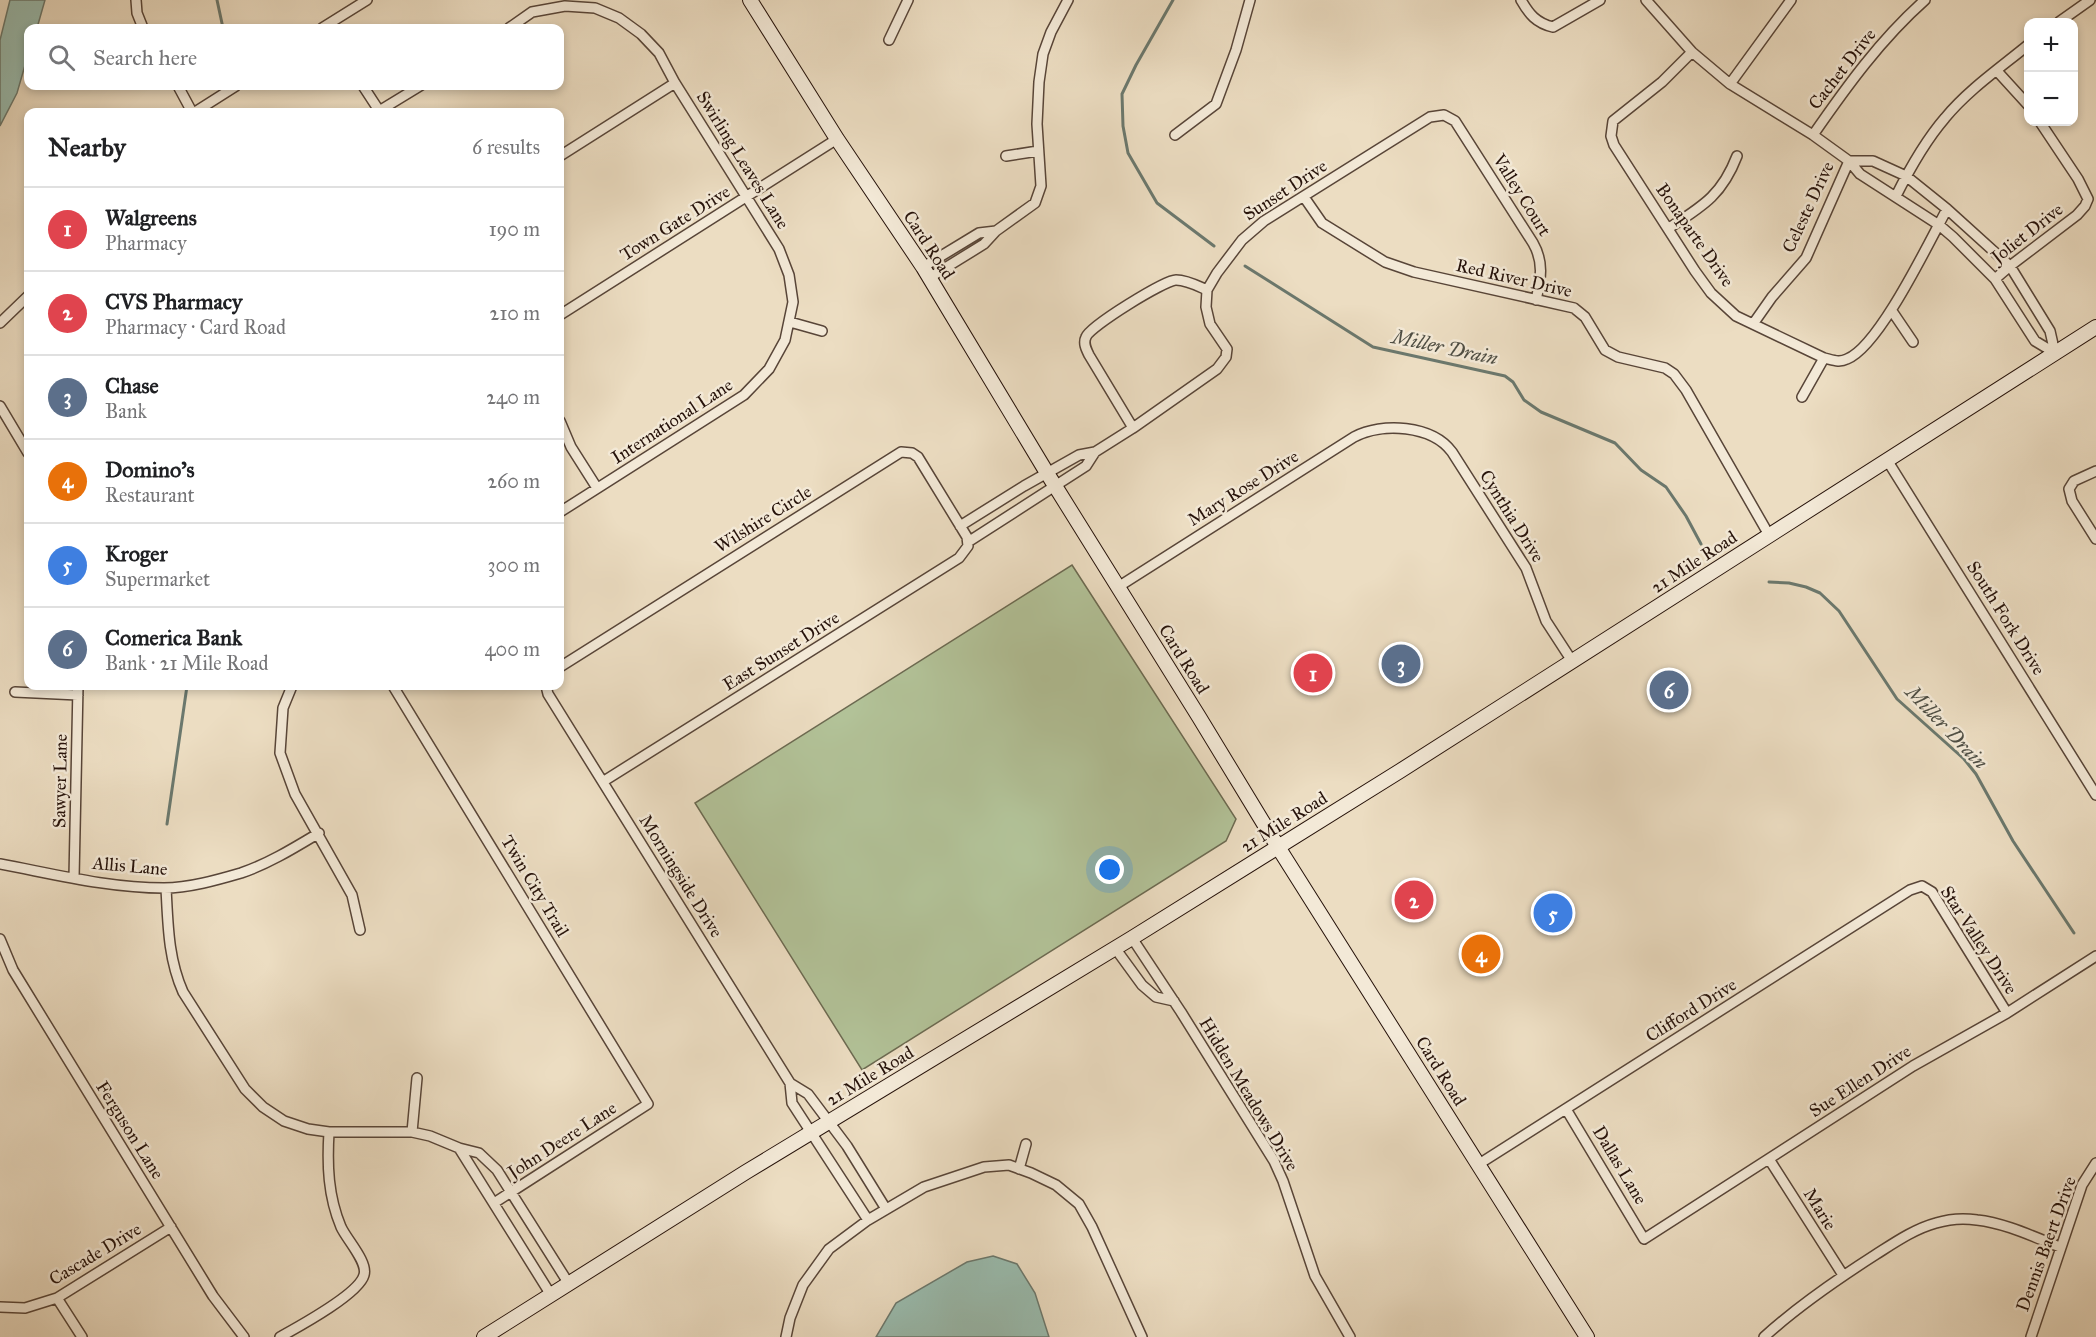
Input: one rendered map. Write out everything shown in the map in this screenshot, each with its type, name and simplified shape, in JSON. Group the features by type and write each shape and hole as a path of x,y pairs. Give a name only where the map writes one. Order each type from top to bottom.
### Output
{"street":[{"path":"136,0 137,14 141,24"},
{"path":"330,24 367,0"},
{"name":"Card Road","path":"750,0 837,140 926,273 1278,847 1587,1337"},
{"path":"889,40 908,0"},
{"path":"926,273 984,244 996,231 1035,203 1041,186 1038,151 1039,82 1043,54 1068,0"},
{"path":"1175,135 1216,104 1236,50 1250,0"},
{"path":"1521,0 1534,19 1541,24 1553,27 1600,0"},
{"path":"1646,0 1692,52 1730,84 1813,135 1849,161 1860,174 1939,225 1953,237 1995,279 2035,340 2055,353"},
{"path":"1730,84 1791,0"},
{"name":"Cachet Drive","path":"1813,135 1858,71 1925,0"},
{"path":"2065,18 2090,0"},
{"name":"Swirling Leaves Lane","path":"515,24 532,12 565,6 595,8 619,18 641,34 659,53 675,83 779,249 789,275 793,302 785,340"},
{"path":"1896,196 1906,176 1944,118 1973,89 2024,48"},
{"name":"Bonaparte Drive","path":"1692,52 1653,90 1613,121 1611,136 1614,145 1695,272 1712,293 1736,316 1824,358 1838,362 1846,360 1861,351 1892,311 1947,209"},
{"path":"1997,71 2024,101"},
{"path":"564,153 675,83"},
{"path":"180,90 191,108"},
{"path":"200,108 229,90"},
{"path":"366,90 377,108"},
{"path":"386,108 414,90"},
{"name":"Sunset Drive","path":"1207,290 1242,240 1264,221 1430,117 1438,115 1450,117"},
{"name":"Valley Court","path":"1450,117 1460,127 1536,248 1541,268 1536,300"},
{"name":"Joliet Drive","path":"1995,279 2077,215 2088,199 2078,179 2043,126"},
{"name":"Town Gate Drive","path":"564,312 837,140"},
{"path":"1006,156 1038,151"},
{"path":"1669,228 1714,195 1725,183 1737,156"},
{"path":"1849,161 1873,161 1906,176 1947,209 2010,266 2050,331 2055,353"},
{"name":"Celeste Drive","path":"1753,324 1772,297 1806,258 1849,161"},
{"name":"Red River Drive","path":"1304,197 1322,223 1385,262 1414,272 1575,308 1585,317 1605,350 1618,357 1665,368 1674,374 1686,390 1769,535"},
{"path":"968,542 960,526 1079,455 1095,452 1133,428 1217,369 1226,357 1227,349 1210,324 1206,307 1207,290 1183,280 1169,281 1096,325 1086,335 1085,345 1089,355 1133,428"},
{"path":"0,323 24,300"},
{"path":"1892,311 1913,342"},
{"path":"790,322 822,331"},
{"name":"21 Mile Road","path":"484,1337 1278,847 2096,327"},
{"name":"International Lane","path":"564,509 744,395 769,369 785,340"},
{"path":"1802,397 1824,358"},
{"path":"0,406 24,446"},
{"name":"Mary Rose Drive","path":"1118,587 1354,437 1369,430 1390,428"},
{"name":"Cynthia Drive","path":"1390,428 1430,436 1448,447 1526,568 1546,621 1572,661"},
{"path":"564,430 571,447 597,488"},
{"name":"Wilshire Circle","path":"564,664 901,452 912,453 918,458 960,526"},
{"path":"1056,487 1086,466 1095,452"},
{"name":"South Fork Drive","path":"1887,460 2096,795"},
{"path":"2096,471 2074,481 2070,485 2069,494 2096,539"},
{"name":"East Sunset Drive","path":"604,781 959,558 966,550 968,542 1056,487"},
{"path":"15,692 78,690"},
{"name":"Sawyer Lane","path":"74,878 78,690"},
{"path":"290,690 283,708 280,753 295,794 352,895 360,930"},
{"name":"Twin City Trail","path":"395,690 648,1104"},
{"name":"Morningside Drive","path":"547,690 790,1083 792,1103 868,1220"},
{"name":"Allis Lane","path":"0,865 134,887 166,888 205,883 242,872 276,858 319,833"},
{"name":"Clifford Drive","path":"1479,1164 1910,890 1922,886"},
{"name":"Star Valley Drive","path":"1922,886 1932,892 2007,1013"},
{"path":"166,888 172,960 183,992 238,1079 254,1099 284,1121 308,1129 329,1132 412,1132 479,1153 496,1170 569,1284"},
{"name":"Hidden Meadows Drive","path":"1132,938 1274,1161 1315,1276 1350,1337"},
{"name":"Ferguson Lane","path":"0,939 13,970 213,1296 242,1336"},
{"path":"1115,948 1143,985 1156,997 1174,1001"},
{"name":"Sue Ellen Drive","path":"1644,1239 1913,1066 2007,1013 2096,956"},
{"path":"412,1132 417,1078"},
{"name":"Morningside Drive","path":"790,1083 804,1090 829,1122 847,1146 886,1209"},
{"name":"John Deere Lane","path":"494,1203 648,1104"},
{"name":"Dallas Lane","path":"1566,1109 1644,1239"},
{"path":"280,1337 354,1289 365,1274 365,1265 342,1228 329,1191 327,1164 329,1132"},
{"path":"1019,1169 1026,1144"},
{"path":"459,1148 551,1295"},
{"name":"Marie","path":"1769,1160 1843,1275"},
{"name":"Dennis Baert Drive","path":"2031,1337 2082,1185 2096,1163"},
{"path":"786,1337 790,1318 804,1286 829,1248 868,1220 924,1187 984,1167 1009,1166 1056,1185 1079,1204 1143,1337"},
{"path":"1771,1335 1797,1308 1843,1275 1903,1237 1936,1223 1955,1219 1991,1222 2060,1247"},
{"name":"Cascade Drive","path":"0,1307 25,1308 57,1298 171,1227"},
{"path":"519,1243 537,1233"},
{"path":"57,1298 82,1337"}],"shaded area":[{"path":"10,0 45,0 38,24 24,24 24,69 17,93 0,126 0,40"},
{"path":"1072,565 1236,819 1226,841 862,1070 695,803"},
{"path":"993,1256 1017,1264 1035,1293 1049,1337 876,1337 896,1303 967,1262"}],"waterway":[{"path":"217,0 222,24"},
{"name":"Miller Drain","path":"1173,0 1122,94 1123,126 1128,153 1157,203 1214,246"},
{"name":"Miller Drain","path":"1245,266 1373,347 1505,376 1513,382 1524,400 1541,412 1615,443 1641,470 1666,487 1686,516 1701,544"},
{"name":"Miller Drain","path":"1769,582 1806,587 1820,593 1839,611 1897,699 1964,759 1976,774 2013,841 2074,933"},
{"path":"167,824 186,690"}],"place":[{"name":"Chase","path":"1401,664"},
{"name":"Walgreens","path":"1313,673"},
{"name":"Comerica Bank","path":"1669,690"},
{"name":"CVS Pharmacy","path":"1414,900"},
{"name":"Kroger","path":"1553,913"},
{"name":"Domino's","path":"1481,954"}]}
